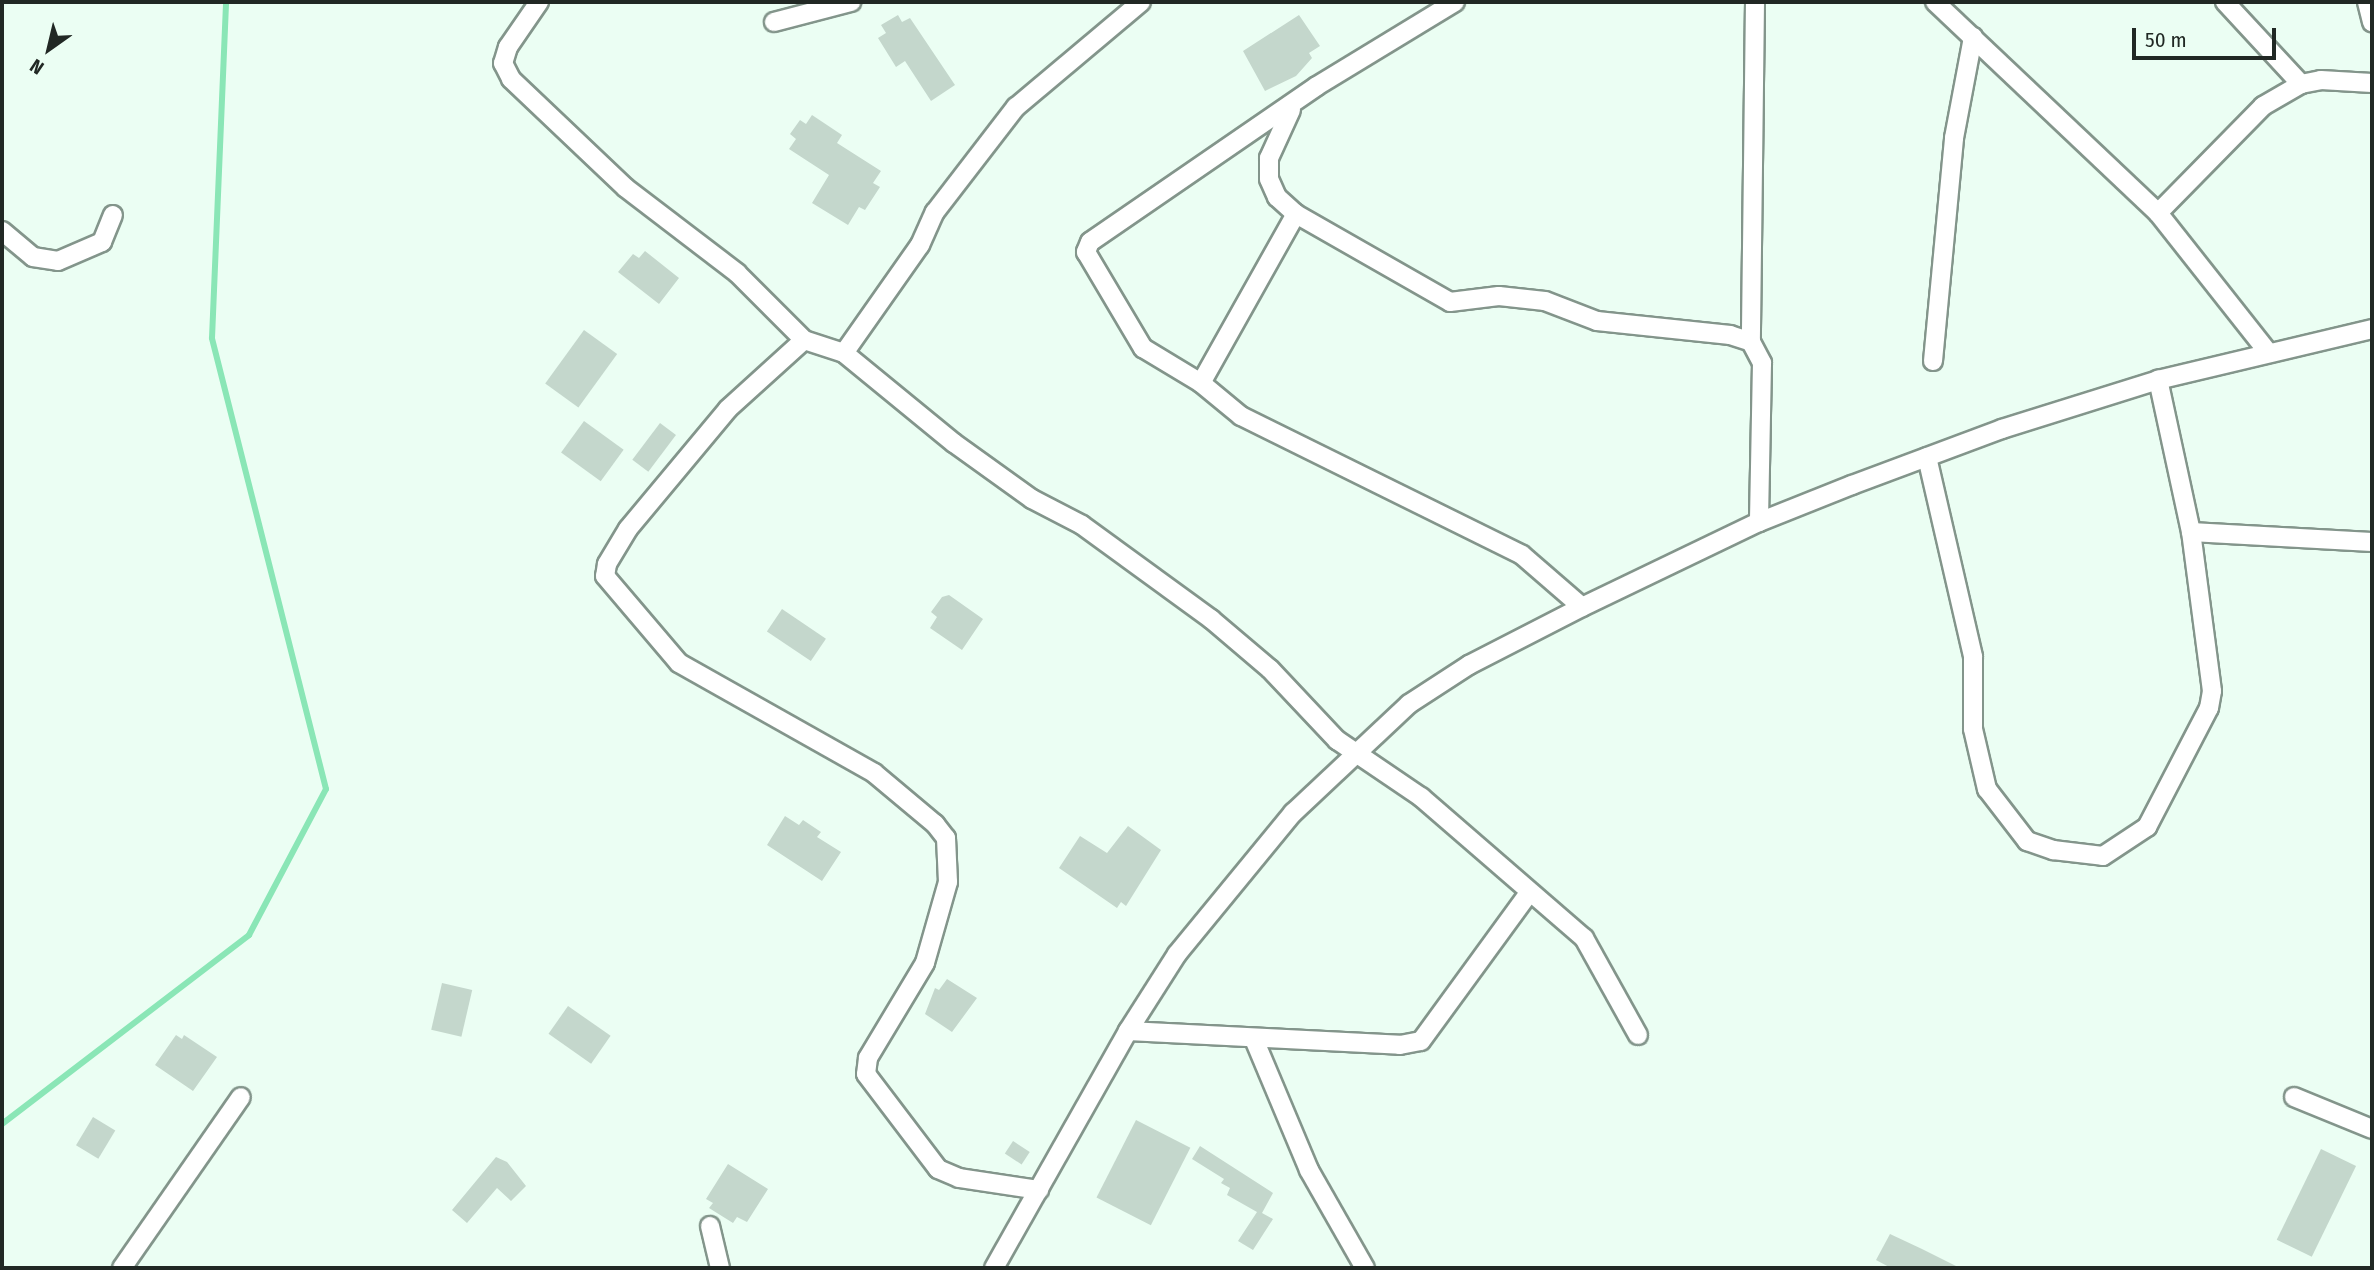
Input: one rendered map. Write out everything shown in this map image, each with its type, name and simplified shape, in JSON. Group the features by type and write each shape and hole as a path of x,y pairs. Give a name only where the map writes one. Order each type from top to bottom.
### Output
{"street":[{"path":"539,2 508,47 503,63 511,79 626,188 737,273 804,340 844,353 965,451 1032,499 1092,532 1211,619 1270,669 1337,740 1420,797 1584,938 1638,1035"},
{"path":"774,22 851,2"},
{"path":"844,353 920,244 935,212 1016,107 1141,2"},
{"path":"1455,2 1317,86 1294,106 1090,242 1086,253 1143,348 1201,383 1241,416 1522,555 1582,607"},
{"path":"1755,2 1751,342 1762,363 1759,522"},
{"path":"1935,2 2158,213 2267,351"},
{"path":"2225,2 2301,84"},
{"path":"2367,2 2372,22"},
{"path":"1933,361 1954,138 1973,37"},
{"path":"2158,213 2263,106 2301,84 2372,83"},
{"path":"1294,106 1269,158 1269,179 1277,197 1296,214 1450,302 1499,296 1545,301 1597,321 1730,335 1751,342"},
{"path":"1201,383 1296,214"},
{"path":"2,231 33,257 58,261 102,243 113,215"},
{"path":"994,1268 1128,1031 1219,899 1355,750 1409,704 1469,666 1582,607 1759,522 1927,457 2158,380 2267,351 2372,329"},
{"path":"804,340 729,409 628,529 607,564 606,576 678,663 874,773 935,824 946,838 948,882 925,963 868,1058 866,1074 938,1169 959,1178 1040,1190"},
{"path":"1927,457 1973,657 1973,729 1987,789 2027,841 2053,850 2103,856 2147,827 2209,708 2210,672 2191,532 2158,380"},
{"path":"2191,532 2372,542"},
{"path":"1128,1031 1400,1045 1421,1041 1529,893"},
{"path":"1254,1039 1309,1170 1365,1268"},
{"path":"122,1268 240,1097"},
{"path":"2294,1097 2372,1129"},
{"path":"710,1226 720,1268"}],"building":[{"path":"898,15 902,22 910,18 955,85 931,101 905,61 896,67 878,38 886,33 881,25"},
{"path":"1299,15 1320,46 1309,53 1312,58 1296,76 1265,91 1243,51"},
{"path":"812,115 842,135 837,143 881,171 873,183 880,187 865,210 859,207 848,225 812,203 829,175 789,149 796,139 790,134 800,120 806,124"},
{"path":"645,251 679,278 659,304 618,272 633,254 639,258"},
{"path":"584,330 617,354 578,407 545,383"},
{"path":"584,421 624,450 601,481 561,453"},
{"path":"660,423 676,435 648,472 632,460"},
{"path":"949,595 983,619 962,650 930,628 937,617 931,612 942,597"},
{"path":"782,609 826,639 811,661 767,631"},
{"path":"785,816 799,825 803,820 821,832 817,837 841,852 822,881 767,845"},
{"path":"1128,826 1161,850 1126,906 1121,902 1117,908 1059,868 1080,836 1107,853"},
{"path":"947,979 977,998 952,1032 925,1014 935,988 939,990"},
{"path":"442,983 472,990 461,1037 431,1030"},
{"path":"568,1006 611,1036 591,1064 548,1034"},
{"path":"176,1035 182,1039 184,1035 217,1057 193,1091 155,1065"},
{"path":"93,1117 115,1130 98,1159 76,1145"},
{"path":"1136,1120 1190,1148 1151,1225 1097,1198"},
{"path":"1013,1141 1030,1152 1022,1164 1005,1154"},
{"path":"1200,1146 1273,1193 1262,1213 1273,1219 1253,1250 1238,1241 1257,1212 1227,1195 1230,1188 1221,1183 1224,1179 1192,1159"},
{"path":"2321,1149 2356,1166 2312,1257 2277,1240"},
{"path":"496,1157 507,1162 526,1186 511,1201 497,1188 467,1223 452,1210"},
{"path":"728,1164 768,1189 747,1222 737,1217 733,1223 709,1208 713,1203 706,1199"},
{"path":"1890,1234 1960,1268 1891,1268 1876,1260"}],"waterway":[{"path":"2,1124 249,935 326,789 212,338 226,2"}]}
